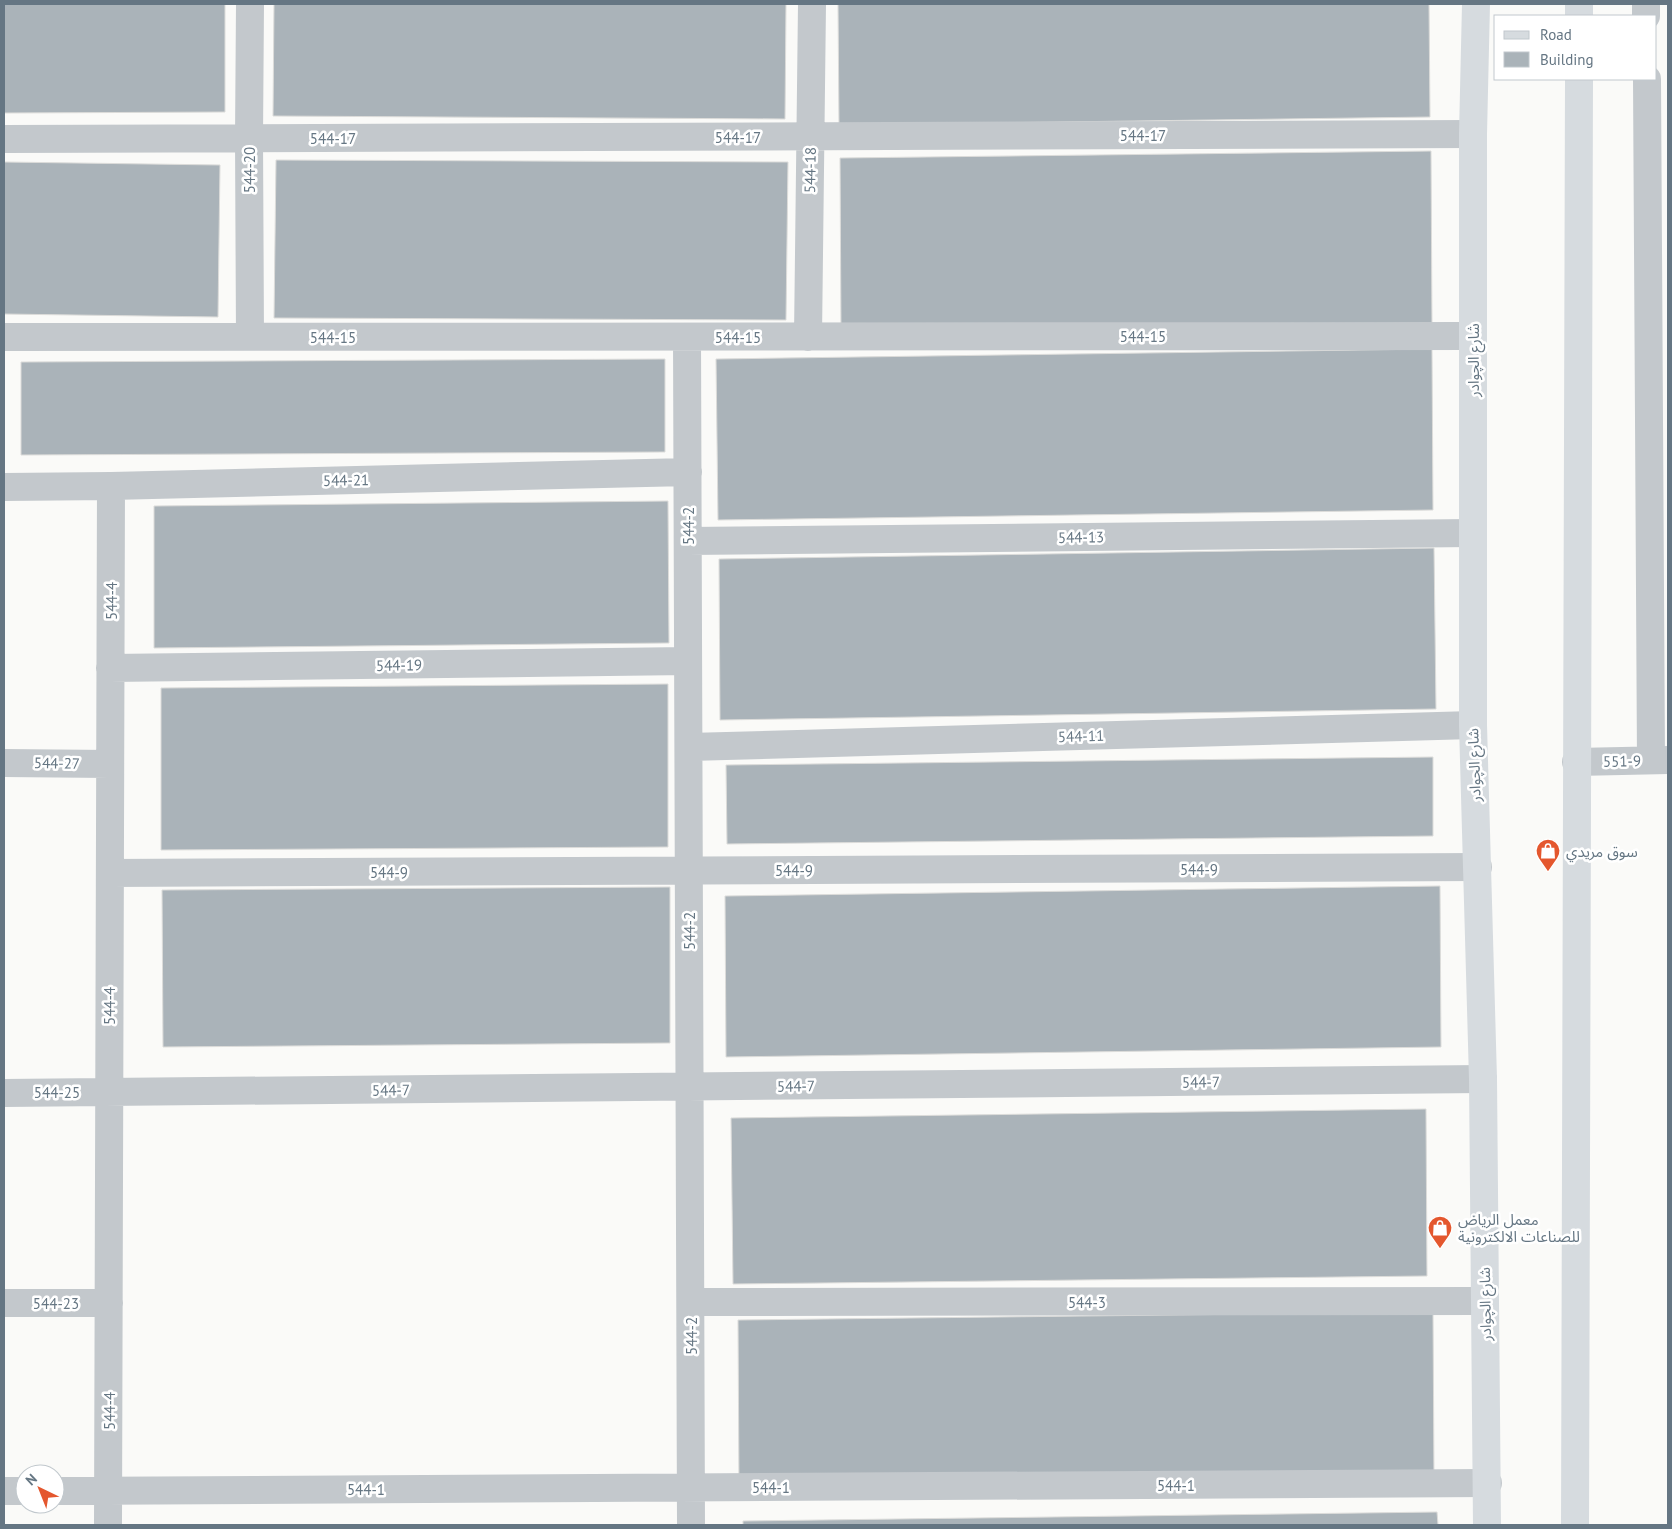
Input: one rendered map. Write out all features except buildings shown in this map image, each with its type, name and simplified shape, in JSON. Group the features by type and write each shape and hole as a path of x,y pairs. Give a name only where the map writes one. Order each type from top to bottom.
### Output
{"main road":[{"name":"شارع الچوادر","path":"1476,4 1473,134 1473,725 1483,1079 1487,1525"},
{"path":"1574,1525 1579,80"}],"street":[{"name":"544-20","path":"250,4 250,337"},
{"name":"544-18","path":"808,337 812,4"},
{"path":"1647,80 1658,138 1659,760"},
{"name":"544-17","path":"4,139 1473,134"},
{"name":"544-15","path":"4,337 1473,336"},
{"name":"544-2","path":"688,337 691,1525"},
{"name":"544-21","path":"4,487 688,472"},
{"name":"544-4","path":"108,1525 111,486"},
{"name":"544-13","path":"688,541 1474,533"},
{"name":"544-19","path":"110,668 688,661"},
{"name":"544-11","path":"688,746 1473,725"},
{"name":"551-9","path":"1576,762 1659,760"},
{"name":"544-27","path":"4,763 110,764"},
{"name":"544-9","path":"110,873 1478,868"},
{"name":"544-7","path":"109,1092 1483,1079"},
{"name":"544-25","path":"4,1093 109,1092"},
{"name":"544-3","path":"691,1302 1484,1301"},
{"name":"544-23","path":"4,1304 109,1303"},
{"name":"544-1","path":"65,1491 1488,1483"}],"place":[{"name":"سوق مريدي","path":"1548,872"},
{"name":"معمل الرياض للصناعات الالكترونية","path":"1440,1249"}]}
